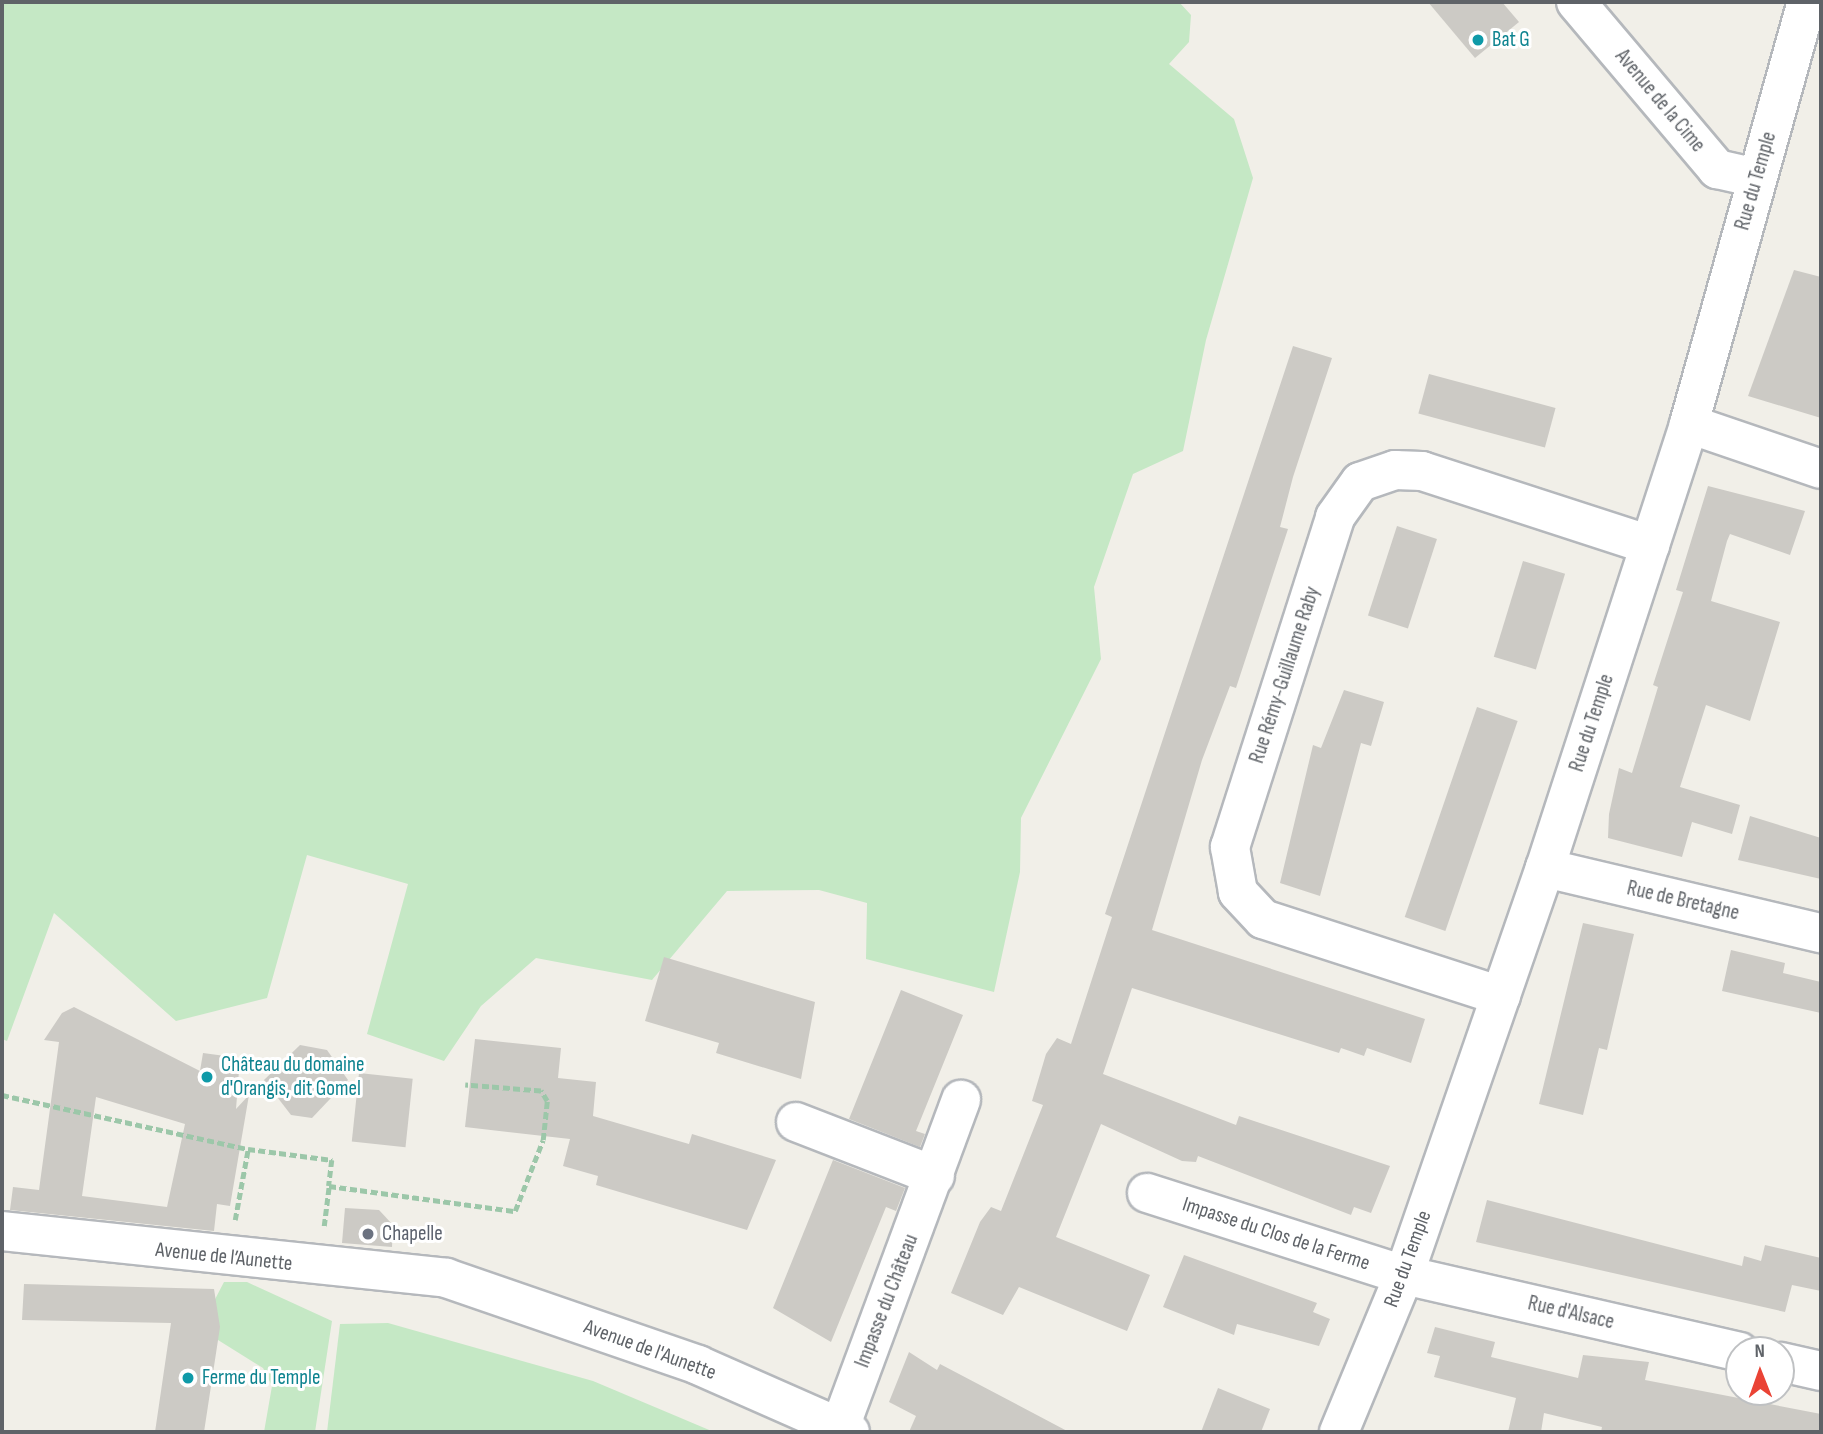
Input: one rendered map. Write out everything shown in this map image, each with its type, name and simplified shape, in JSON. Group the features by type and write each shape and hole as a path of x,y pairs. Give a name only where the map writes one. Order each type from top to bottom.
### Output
{"street":[{"name":"Avenue de la Cime","path":"1576,2 1717,169 1757,178"},
{"name":"Rue du Temple","path":"1339,1432 1404,1275 1545,868 1689,424 1807,2"},
{"path":"1689,424 1821,468"},
{"name":"Rue Rémy-Guillaume Raby","path":"1500,996 1263,919 1238,892 1230,847 1335,517 1360,482 1395,470 1422,471 1650,545"},
{"name":"Rue de Bretagne","path":"1545,868 1821,933"},
{"name":"Impasse du Château","path":"845,1429 961,1100"},
{"path":"796,1122 935,1176"},
{"name":"Impasse du Clos de la Ferme","path":"1147,1193 1404,1275"},
{"name":"Avenue de l’Aunette","path":"2,1231 446,1278"},
{"name":"Rue d'Alsace","path":"1404,1275 1725,1349"},
{"name":"Avenue de l'Aunette","path":"446,1278 698,1365 845,1429"},
{"path":"1795,1365 1821,1371"}],"path":[{"path":"329,1186 515,1211 543,1140 547,1101 541,1091 465,1084"},
{"path":"2,1096 248,1150 332,1160 325,1227 312,1226"},
{"path":"248,1150 235,1220 248,1221"}],"green space":[{"path":"2,2 1179,2 1191,15 1189,42 1169,64 1234,119 1253,178 1206,340 1183,451 1133,474 1094,587 1101,659 1021,818 1020,872 994,992 866,959 867,903 819,890 727,891 652,980 536,958 481,1006 444,1061 367,1034 408,884 307,855 267,998 176,1021 54,913 7,1041 2,1039"},
{"path":"224,1282 247,1282 332,1321 315,1432 264,1432 272,1386 263,1368 218,1340 211,1307"},
{"path":"388,1323 593,1381 714,1432 327,1432 340,1324"}],"building":[{"name":"Bat G","path":"1428,2 1502,2 1519,22 1475,58"},
{"path":"1794,270 1821,277 1821,418 1748,396"},
{"path":"1293,346 1332,358 1293,477 1280,527 1288,529 1236,688 1230,686 1202,760 1152,930 1425,1019 1411,1063 1367,1048 1364,1056 1341,1048 1339,1053 1132,988 1103,1074 1236,1125 1239,1116 1390,1166 1371,1213 1354,1207 1351,1215 1198,1156 1196,1162 1182,1161 1101,1124 1056,1237 1150,1275 1127,1331 1019,1287 1003,1315 951,1293 980,1222 991,1207 1001,1211 1043,1105 1032,1101 1046,1054 1057,1038 1071,1044 1112,917 1105,914"},
{"path":"1429,374 1556,408 1545,448 1418,414"},
{"path":"1708,486 1805,511 1790,555 1730,534 1727,541 1711,601 1780,622 1750,721 1706,705 1680,787 1740,805 1732,834 1692,822 1682,857 1608,838 1609,814 1619,768 1632,773 1658,687 1653,685 1683,592 1676,590"},
{"path":"1397,526 1437,539 1408,628 1368,615"},
{"path":"1523,561 1565,574 1536,669 1494,657"},
{"path":"1344,690 1384,702 1371,746 1361,743 1320,896 1280,883 1313,745 1321,748"},
{"path":"1477,707 1518,721 1445,931 1405,917"},
{"path":"1750,816 1821,838 1821,879 1738,860"},
{"path":"1583,923 1634,934 1607,1050 1599,1048 1583,1115 1539,1104"},
{"path":"1731,950 1785,963 1783,973 1821,982 1821,1013 1722,991"},
{"path":"664,957 815,1002 801,1079 716,1053 719,1043 645,1021"},
{"path":"901,990 963,1015 916,1131 925,1134 920,1147 849,1119"},
{"path":"74,1007 200,1071 203,1053 240,1058 236,1109 249,1095 230,1206 217,1204 214,1231 10,1210 13,1187 39,1190 59,1042 44,1040 62,1013","holes":["96,1097 185,1124 167,1207 82,1196"]},
{"path":"475,1039 561,1048 558,1078 596,1082 593,1116 689,1144 692,1134 776,1160 747,1230 596,1185 598,1176 563,1166 570,1139 465,1127"},
{"path":"300,1045 327,1050 348,1080 312,1118 291,1115 264,1080"},
{"path":"359,1073 413,1079 405,1147 352,1142"},
{"path":"833,1160 905,1188 896,1211 886,1207 831,1342 773,1308"},
{"path":"1487,1200 1742,1266 1744,1256 1761,1261 1765,1245 1821,1258 1821,1291 1792,1285 1785,1312 1476,1242"},
{"name":"Chapelle","path":"345,1208 379,1210 393,1225 392,1247 342,1243"},
{"path":"1184,1255 1317,1303 1313,1312 1330,1319 1319,1346 1237,1324 1234,1335 1163,1307"},
{"name":"Ferme du Temple","path":"24,1284 214,1289 220,1327 204,1432 155,1432 171,1323 22,1320"},
{"path":"1435,1327 1495,1342 1491,1357 1578,1378 1583,1355 1649,1362 1645,1380 1725,1395 1725,1406 1780,1406 1821,1414 1821,1432 1601,1432 1602,1427 1544,1413 1541,1432 1508,1432 1516,1398 1434,1377 1440,1356 1427,1353"},
{"path":"909,1352 937,1370 940,1364 1069,1432 909,1432 916,1416 889,1402"},
{"path":"1218,1388 1270,1409 1261,1432 1201,1432"}],"place":[{"name":"Bat G","path":"1478,40"},
{"name":"Château du domaine d'Orangis, dit Gomel","path":"207,1077"},
{"name":"Chapelle","path":"368,1234"},
{"name":"Ferme du Temple","path":"188,1378"}]}
